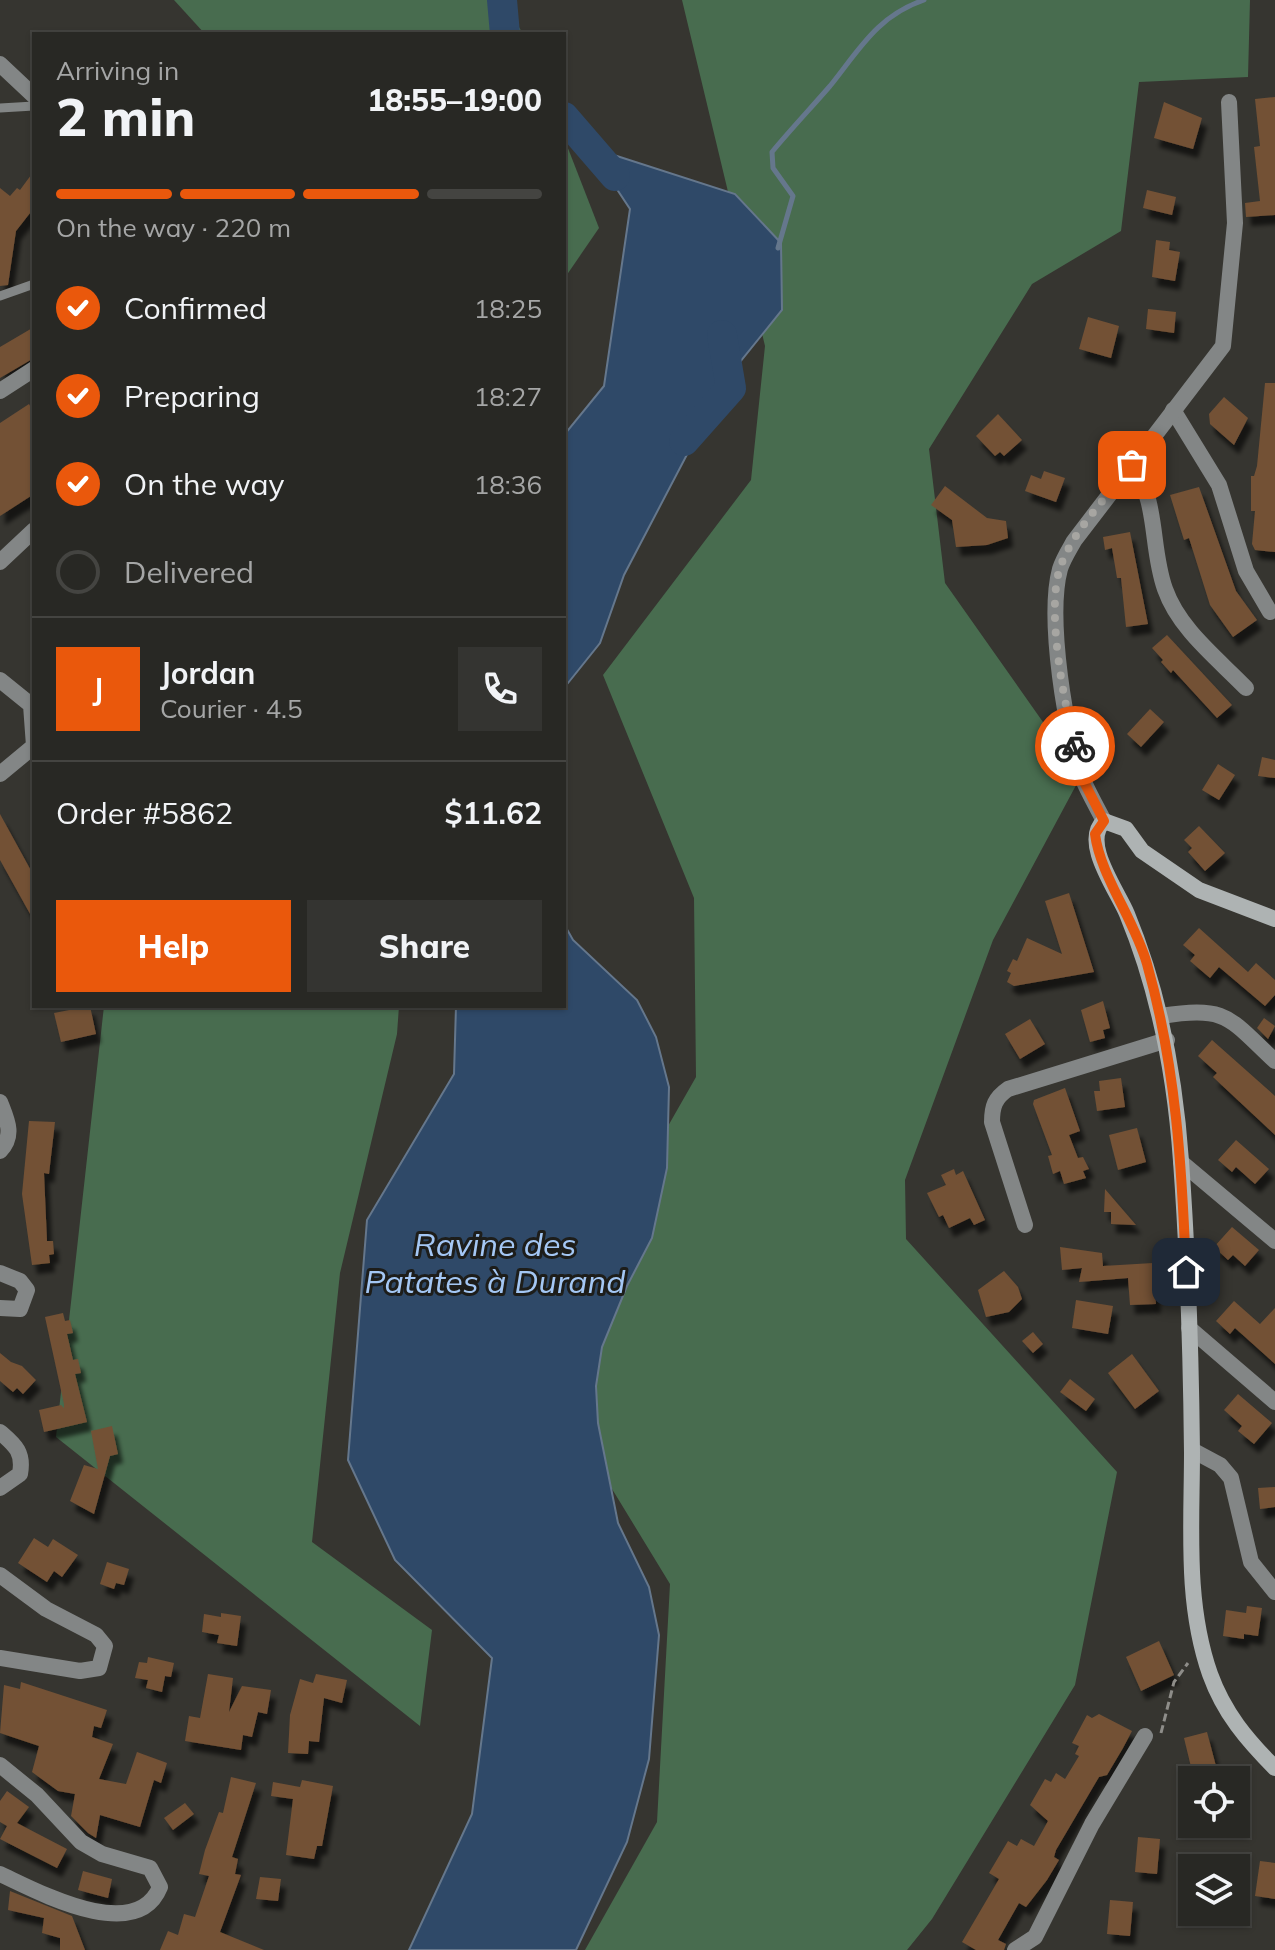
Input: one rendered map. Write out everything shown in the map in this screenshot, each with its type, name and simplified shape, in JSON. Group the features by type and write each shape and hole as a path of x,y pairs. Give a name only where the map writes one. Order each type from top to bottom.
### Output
{"street":[{"path":"0,64 32,94"},
{"path":"1229,102 1235,223 1223,346 1074,541 1061,566 1056,590 1057,652 1083,780 1104,821 1126,829 1142,851 1199,890 1275,919"},
{"path":"0,391 32,370"},
{"path":"1173,410 1219,485 1246,571 1270,612"},
{"path":"1132,465 1144,482 1150,502 1164,587 1173,608 1187,628 1246,688"},
{"path":"0,562 32,532"},
{"path":"0,680 31,705 32,716"},
{"path":"0,774 32,748"},
{"path":"1104,821 1095,834 1098,857 1114,883 1146,959 1167,1040 1181,1162 1189,1328 1192,1598 1210,1675 1239,1733 1275,1768"},
{"path":"1161,1016 1193,1011 1222,1013 1275,1061"},
{"path":"1025,1225 992,1122 993,1104 998,1096 1008,1089 1167,1040"},
{"path":"0,1102 9,1138 0,1151"},
{"path":"1181,1162 1275,1241"},
{"path":"0,1273 20,1281 27,1290 20,1309 0,1308"},
{"path":"1189,1328 1275,1402"},
{"path":"0,1432 20,1449 22,1464 20,1474 0,1488"},
{"path":"1192,1450 1220,1465 1231,1478 1251,1562 1275,1592"},
{"path":"0,1575 46,1609 96,1635 105,1646 99,1668 80,1671 0,1658"},
{"path":"1015,1950 1035,1937 1092,1824 1145,1736"},
{"path":"0,1765 37,1795 81,1842 102,1854 150,1868 160,1887 156,1896 138,1908 101,1914 68,1906 0,1874"}],"lane":[{"path":"0,108 32,106"},
{"path":"0,296 32,285"}],"green space":[{"path":"174,0 503,0 522,32 203,32"},
{"path":"682,0 1250,0 1248,77 1139,82 1121,231 1032,284 929,449 945,583 1081,776 993,940 905,1180 906,1239 1117,1472 1075,1685 932,1919 907,1950 585,1950 657,1822 670,1584 534,1361 696,1077 694,898 603,675 751,480 765,346"},
{"path":"566,143 599,228 566,276"},
{"path":"104,1008 399,1008 397,1034 340,1273 312,1542 432,1630 420,1726 56,1437"}],"water":[{"path":"589,147 735,194 781,243 782,310 727,378 624,575 600,643 566,686 566,433 604,386 630,209"},
{"name":"Ravine des Patates à Durand","path":"566,928 573,940 637,1000 656,1037 669,1087 667,1168 652,1238 627,1286 602,1347 596,1386 598,1423 618,1523 649,1587 659,1635 649,1759 627,1842 576,1950 409,1950 472,1814 492,1658 395,1560 348,1460 367,1220 454,1074 456,1008 566,1008"}],"building":[{"path":"1275,97 1275,215 1246,217 1245,203 1260,201 1254,147 1260,146 1255,99"},
{"path":"1164,102 1202,118 1193,149 1154,138"},
{"path":"32,174 32,211 16,231 8,285 0,286 0,188 10,196 17,188 20,190"},
{"path":"1147,190 1176,197 1172,215 1143,208"},
{"path":"1156,240 1170,242 1169,250 1180,252 1175,281 1152,277"},
{"path":"1148,309 1176,312 1174,333 1146,329"},
{"path":"1088,317 1119,326 1111,358 1079,349"},
{"path":"32,328 32,359 0,378 0,347"},
{"path":"1265,383 1275,383 1275,552 1255,550 1252,544 1255,511 1251,511 1251,476 1254,476 1257,466"},
{"path":"1224,397 1248,418 1234,445 1210,424 1209,414"},
{"path":"29,404 32,409 32,495 0,516 0,423"},
{"path":"998,414 1022,440 1004,456 1000,452 995,456 976,436"},
{"path":"1044,471 1065,478 1056,502 1025,491 1031,475 1041,479"},
{"path":"945,486 987,518 1006,521 1008,538 987,545 956,547 952,520 931,505"},
{"path":"1199,487 1236,591 1257,620 1233,637 1210,605 1189,538 1184,540 1170,495"},
{"path":"1130,532 1148,624 1126,627 1121,578 1117,578 1112,548 1105,550 1103,537"},
{"path":"1167,635 1232,705 1217,718 1173,670 1171,673 1152,648"},
{"path":"1150,709 1164,722 1141,747 1127,734"},
{"path":"1262,757 1275,760 1275,778 1258,776"},
{"path":"1218,764 1235,775 1219,800 1202,790"},
{"path":"0,814 32,872 32,917 0,860"},
{"path":"1199,826 1225,853 1205,871 1188,852 1192,848 1184,840"},
{"path":"1069,893 1094,972 1014,986 1007,982 1011,973 1007,971 1013,959 1017,961 1027,938 1062,954 1045,901"},
{"path":"1199,928 1248,972 1256,963 1275,980 1275,995 1265,1006 1219,967 1210,978 1190,961 1195,955 1183,945"},
{"path":"1103,1001 1110,1028 1103,1030 1105,1038 1090,1042 1081,1010"},
{"path":"90,1008 96,1034 61,1042 54,1013"},
{"path":"1264,1018 1275,1026 1268,1039 1257,1028"},
{"path":"1030,1019 1045,1044 1020,1059 1005,1034"},
{"path":"1212,1040 1275,1096 1275,1135 1213,1077 1217,1073 1198,1056"},
{"path":"1121,1078 1125,1107 1097,1111 1094,1091 1100,1091 1099,1081"},
{"path":"1065,1088 1080,1131 1069,1135 1078,1158 1083,1157 1089,1169 1083,1171 1086,1178 1064,1184 1060,1171 1053,1174 1048,1156 1052,1155 1033,1104 1034,1100"},
{"path":"29,1121 55,1122 49,1174 44,1173 47,1241 53,1241 54,1254 49,1255 50,1263 32,1265 22,1194"},
{"path":"1137,1128 1146,1162 1118,1170 1109,1135"},
{"path":"1236,1140 1269,1169 1255,1184 1236,1167 1232,1172 1218,1160"},
{"path":"954,1169 956,1175 963,1171 985,1220 974,1225 970,1218 949,1228 943,1215 939,1217 927,1193 946,1185 941,1175"},
{"path":"1105,1189 1136,1225 1111,1224 1111,1212 1104,1212"},
{"path":"1232,1227 1259,1250 1245,1266 1233,1255 1228,1260 1214,1247"},
{"path":"1060,1247 1102,1253 1103,1266 1153,1263 1156,1304 1130,1305 1128,1278 1079,1282 1082,1268 1062,1270"},
{"path":"1004,1271 1018,1287 1022,1299 1009,1312 986,1317 978,1290"},
{"path":"1076,1300 1113,1306 1108,1334 1072,1328"},
{"path":"1234,1301 1260,1324 1275,1308 1275,1364 1235,1328 1230,1334 1216,1321"},
{"path":"63,1313 65,1321 70,1320 73,1333 67,1334 73,1360 78,1359 81,1373 75,1374 87,1422 44,1432 39,1410 61,1405 64,1408 45,1317"},
{"path":"1033,1332 1043,1344 1033,1353 1022,1341"},
{"path":"0,1353 22,1366 36,1380 23,1394 17,1388 13,1392 0,1381"},
{"path":"1132,1354 1159,1391 1135,1409 1108,1373"},
{"path":"1070,1379 1095,1399 1086,1411 1060,1392"},
{"path":"1238,1394 1272,1423 1254,1444 1238,1431 1242,1426 1224,1410"},
{"path":"112,1426 118,1454 110,1456 94,1514 70,1501 84,1465 98,1469 91,1431"},
{"path":"1275,1487 1275,1507 1260,1509 1258,1488"},
{"path":"34,1538 48,1547 53,1539 78,1555 62,1577 54,1571 47,1582 18,1563"},
{"path":"107,1562 129,1569 124,1585 116,1583 114,1589 100,1584"},
{"path":"1247,1606 1262,1608 1258,1636 1244,1634 1244,1639 1223,1636 1226,1610 1246,1613"},
{"path":"221,1613 241,1616 237,1646 217,1643 219,1635 202,1632 204,1614 221,1617"},
{"path":"1159,1641 1174,1675 1141,1691 1126,1657"},
{"path":"148,1657 174,1663 171,1677 165,1676 162,1692 146,1688 148,1680 135,1678 139,1662 147,1663"},
{"path":"208,1674 233,1678 229,1712 242,1686 271,1690 267,1714 258,1712 252,1737 243,1735 241,1750 185,1741 189,1716 200,1718"},
{"path":"316,1674 347,1680 342,1703 324,1698 319,1742 309,1741 308,1754 288,1753 290,1715 300,1679 313,1683"},
{"path":"21,1682 107,1710 101,1728 94,1726 92,1737 113,1744 99,1779 126,1784 137,1752 167,1763 161,1783 154,1780 140,1827 100,1815 96,1838 71,1816 75,1794 58,1791 32,1772 39,1746 0,1733 4,1685 20,1689"},
{"path":"1099,1714 1132,1731 1107,1775 1099,1777 1056,1850 1054,1857 1059,1860 1047,1880 1026,1907 1019,1903 998,1940 1006,1944 1004,1950 976,1950 962,1942 999,1879 989,1873 1008,1841 1017,1846 1021,1839 1034,1846 1048,1821 1030,1805 1045,1779 1051,1782 1056,1773 1065,1779 1079,1756 1075,1754 1079,1746 1072,1743 1087,1715 1092,1718"},
{"path":"1207,1732 1216,1766 1191,1766 1184,1738"},
{"path":"231,1777 256,1783 232,1857 238,1859 235,1874 241,1875 220,1932 264,1950 160,1950 168,1931 178,1935 184,1914 195,1917 209,1876 199,1874 205,1850 219,1812 223,1813"},
{"path":"302,1780 333,1786 322,1846 317,1846 314,1859 286,1855 293,1799 271,1796 273,1782 300,1787"},
{"path":"7,1791 29,1807 17,1823 67,1849 57,1868 0,1839 7,1826 0,1822 0,1801"},
{"path":"185,1803 194,1814 173,1830 164,1818"},
{"path":"1138,1837 1160,1839 1157,1874 1135,1872"},
{"path":"1260,1861 1275,1863 1275,1899 1255,1896"},
{"path":"83,1871 112,1879 108,1898 78,1890"},
{"path":"260,1877 281,1879 278,1901 256,1899"},
{"path":"10,1891 72,1916 85,1950 60,1950 60,1938 42,1933 44,1918 8,1910"},
{"path":"1110,1900 1133,1902 1130,1936 1107,1934"}],"waterway":[{"name":"Ravine des Patates à Durand","path":"502,0 505,32"},
{"path":"778,248 793,196 773,168 772,152 870,36 894,15 924,0"},
{"name":"Ravine des Patates à Durand","path":"566,119 615,176"},
{"name":"Ravine des Patates à Durand","path":"684,441 731,388 722,335"}],"way so far":[{"path":"1075,746 1057,652 1056,590 1061,566 1074,541 1132,465"}],"route":[{"path":"1075,746 1083,780 1104,821 1095,834 1098,857 1114,883 1146,959 1167,1040 1181,1162 1186,1272"}]}
